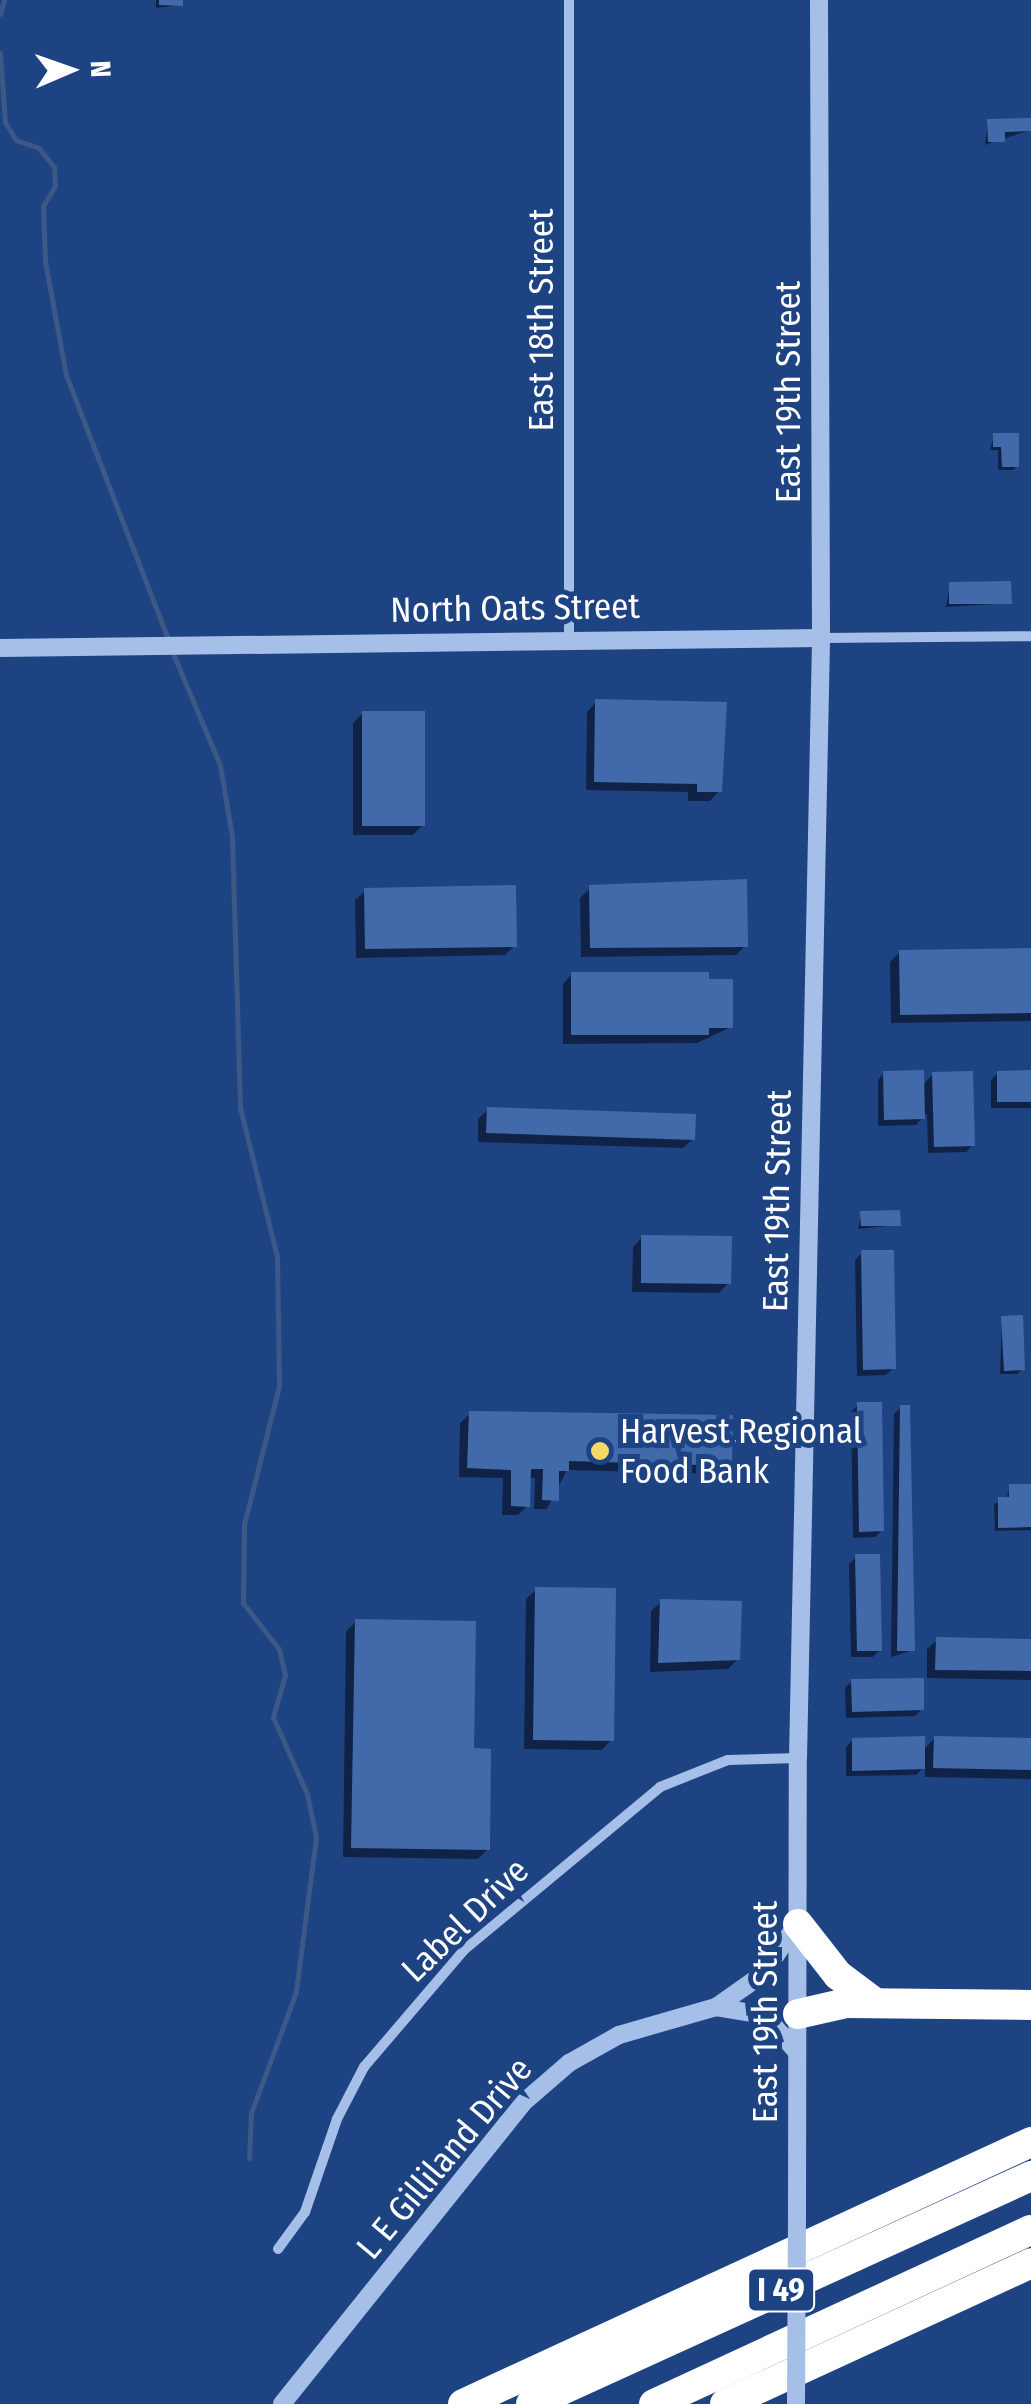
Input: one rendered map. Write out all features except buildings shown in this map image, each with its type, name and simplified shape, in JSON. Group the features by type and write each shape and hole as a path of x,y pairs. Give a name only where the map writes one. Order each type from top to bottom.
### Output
{"highway":[{"path":"798,1924 838,1975 874,2002"},
{"path":"798,2014 874,2002 1031,2005"},
{"path":"463,2404 1031,2142"},
{"name":"I 49","path":"531,2404 1031,2176"},
{"name":"I 49","path":"654,2404 1031,2230"},
{"path":"725,2404 1031,2263"}],"street":[{"name":"East 18th Street","path":"568,640 569,0"},
{"name":"East 19th Street","path":"796,2404 798,1758 820,638 819,0"},
{"name":"North Oats Street","path":"0,648 1031,636"},
{"name":"Label Drive","path":"278,2249 305,2212 337,2118 364,2067 464,1950 660,1787 728,1760 798,1758"},
{"path":"716,2007 763,1974 798,1924"},
{"name":"L E Gilliland Drive","path":"282,2404 544,2084 619,2035 716,2007 764,2015 798,2052"}],"path":[{"path":"733,1442 758,1442"}],"waterway":[{"path":"0,14 4,0"},
{"path":"0,53 5,122 16,140 39,148 54,167 55,186 43,206 45,261 66,375 168,640"},
{"path":"172,651 220,765 232,837 240,1108 277,1256 279,1386 244,1524 243,1603 279,1649 285,1675 273,1717 307,1794 316,1837 296,1992 251,2113 249,2158"}],"place":[{"name":"Harvest Regional Food Bank","path":"600,1451"}]}
